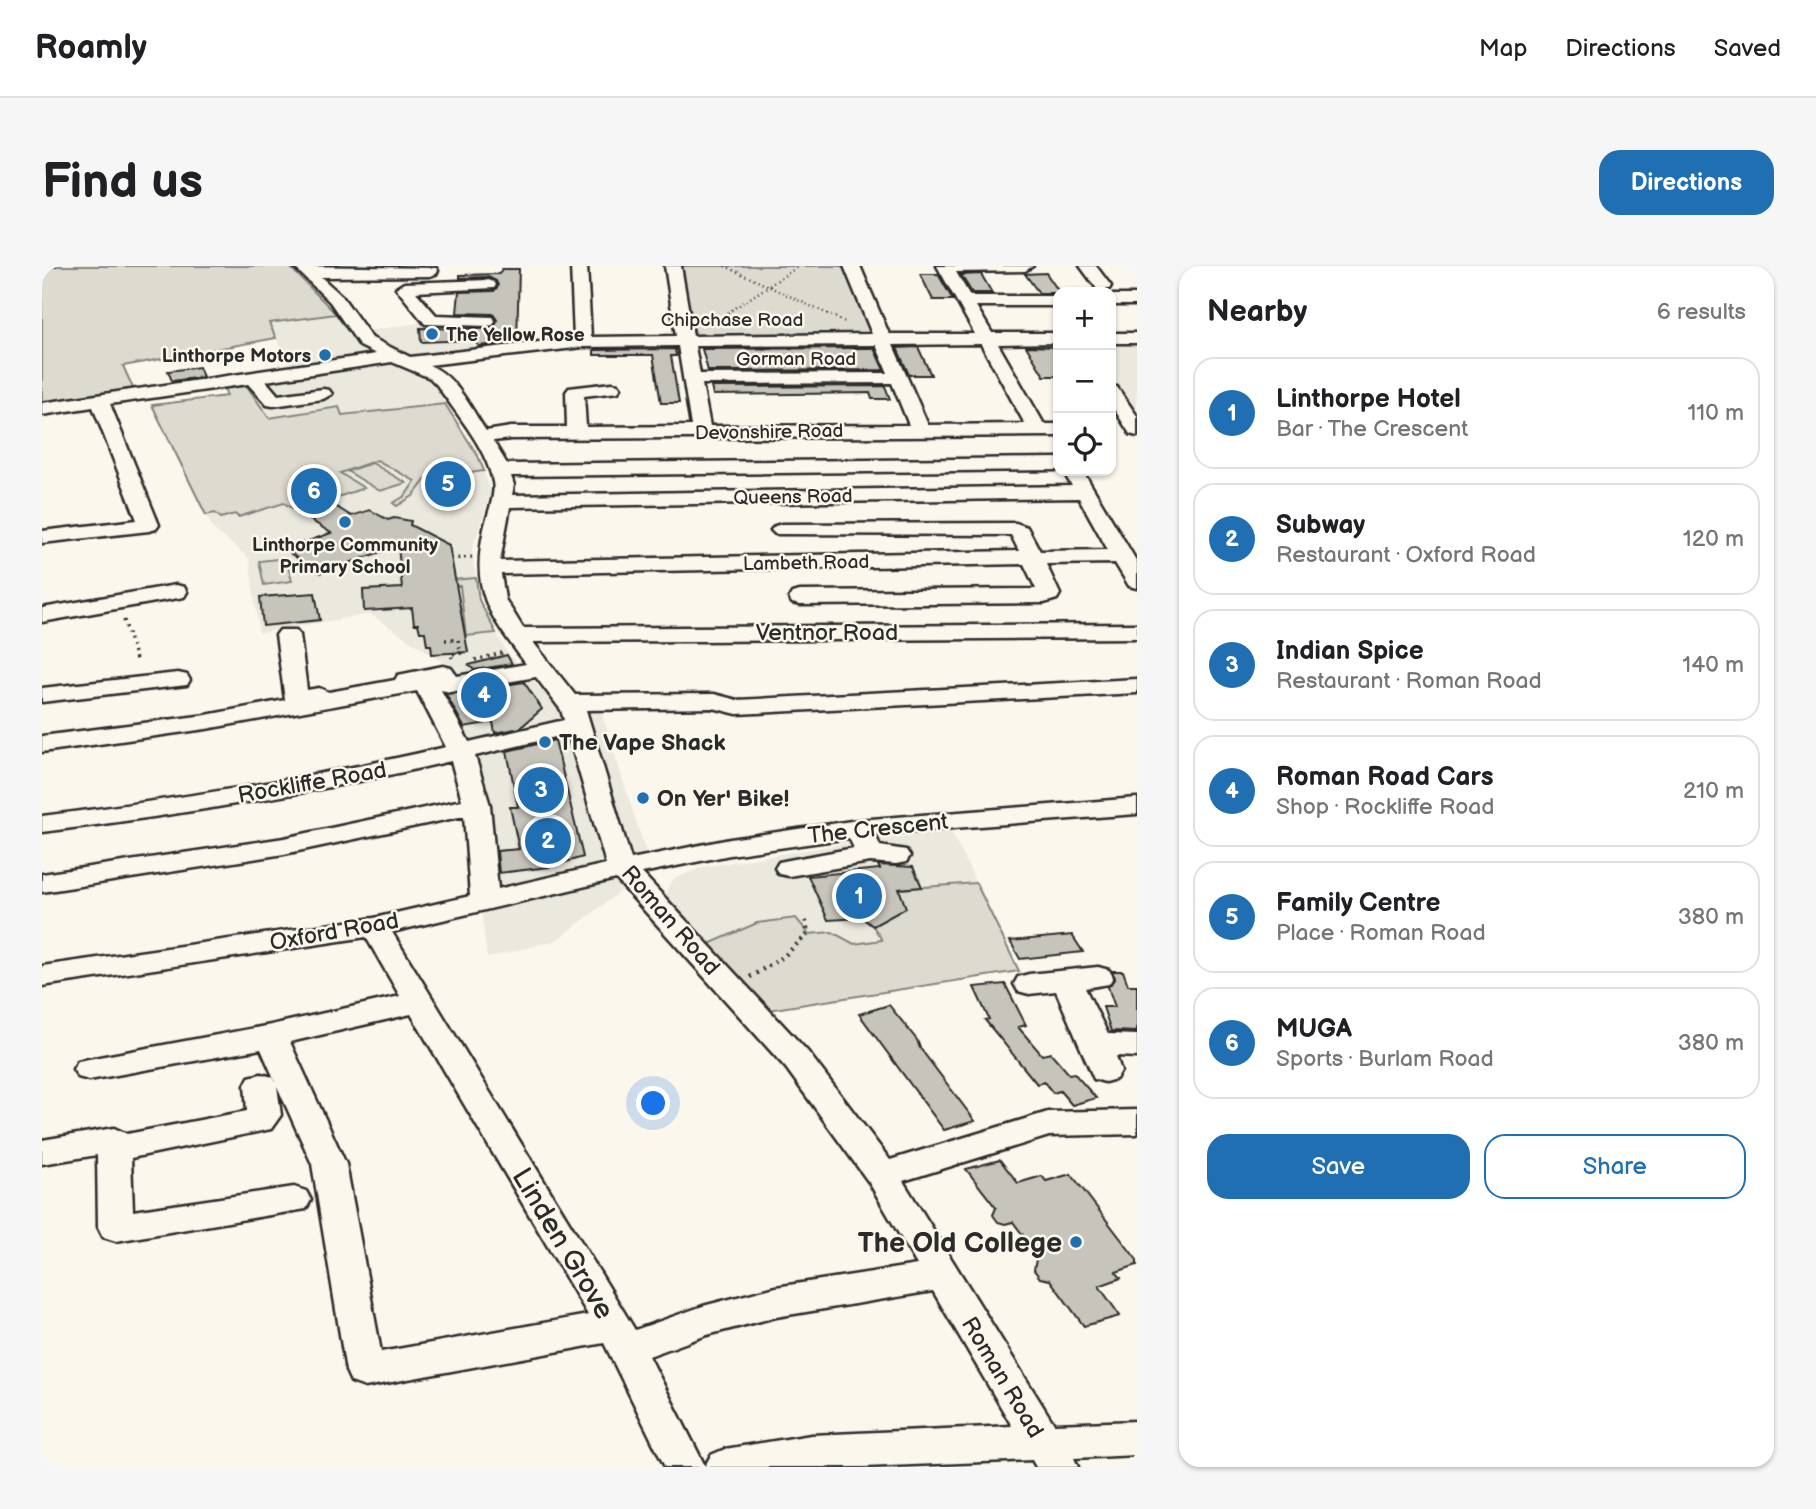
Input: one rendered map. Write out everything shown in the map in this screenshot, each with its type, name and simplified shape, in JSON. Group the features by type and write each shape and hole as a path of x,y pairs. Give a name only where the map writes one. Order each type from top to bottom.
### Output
{"street":[{"path":"579,266 583,342"},
{"path":"673,266 701,431"},
{"path":"852,266 920,429"},
{"path":"964,301 1025,266"},
{"path":"1088,266 1103,287"},
{"path":"945,267 992,284 1053,299"},
{"path":"945,267 985,339 1051,433"},
{"path":"304,269 488,296 485,353"},
{"name":"Roman Road","path":"304,269 336,299 366,342 436,374 481,437 504,485 490,551 481,563 511,644 541,669 574,713 614,852 622,869 797,1060 882,1175 1050,1454"},
{"path":"1116,295 1137,300"},
{"name":"Chipchase Road","path":"42,409 253,378 583,342 1053,338"},
{"path":"1116,338 1137,338"},
{"path":"253,378 273,401 323,394"},
{"name":"Gorman Road","path":"692,379 900,378"},
{"path":"577,432 575,392 612,388"},
{"path":"1116,398 1137,429"},
{"path":"42,537 149,525 99,400"},
{"name":"Devonshire Road","path":"481,437 511,433 920,429 1051,433"},
{"path":"1116,430 1137,429"},
{"path":"751,431 773,496 808,632"},
{"path":"499,470 1053,464"},
{"path":"1076,476 1137,581"},
{"name":"Queens Road","path":"502,501 1085,492"},
{"path":"782,530 1007,527 1020,531 1047,596 800,598"},
{"name":"Lambeth Road","path":"481,563 791,562 1122,556"},
{"path":"42,615 82,610 122,610 176,592"},
{"name":"Ventnor Road","path":"511,644 808,632 1137,631"},
{"path":"288,635 296,699 443,673 450,685 541,669"},
{"path":"42,695 136,673 178,680"},
{"path":"42,744 206,722 425,682 461,751 477,805 485,900"},
{"name":"Rockliffe Road","path":"42,824 160,809 358,775 461,751 574,713 674,700 713,701 737,707 1137,686"},
{"path":"42,883 284,846 477,805"},
{"name":"The Crescent","path":"622,869 730,847 858,828 1137,806"},
{"path":"789,868 883,855 858,828"},
{"name":"Oxford Road","path":"42,976 374,927 622,869"},
{"name":"Linden Grove","path":"374,927 620,1338 685,1467"},
{"path":"1029,984 1098,977"},
{"path":"1066,981 1101,1058 1137,1046"},
{"path":"89,1069 271,1036 419,1003"},
{"path":"271,1036 329,1164 365,1371 620,1338 776,1302 941,1275"},
{"path":"114,1149 259,1121 264,1115 261,1085"},
{"path":"882,1175 1048,1124 1137,1122"},
{"path":"42,1152 114,1140 116,1227 294,1199"},
{"path":"725,1467 814,1459 1050,1454 1137,1438"}],"path":[{"path":"42,267 57,266"},
{"path":"725,266 883,339"},
{"path":"685,341 799,266"},
{"path":"451,559 481,563"},
{"path":"122,610 136,673"},
{"path":"444,640 458,640 461,653 451,654 452,662"},
{"path":"473,660 511,644"},
{"path":"740,983 783,957 808,933 805,917"}],"shaded area":[{"path":"42,266 289,266 336,314 269,323 276,338 123,366 134,390 42,404"},
{"path":"680,266 843,266 873,336 696,338"},
{"path":"336,314 366,331 432,321 475,320 474,351 427,358 445,404 478,456 491,492 472,550 479,600 507,653 557,705 597,699 651,868 557,940 487,958 452,668 370,614 259,633 249,558 213,529 152,405 227,396 223,386 291,368 268,323"},
{"path":"1116,338 1137,338 1137,430 1116,398"},
{"path":"244,382 269,418 339,407 342,415 445,404 478,456 484,471 426,479 413,496 397,506 393,503 405,496 415,481 377,460 340,473 364,488 303,509 295,510 284,503 238,517 235,514 221,518 215,513 206,515 152,405 227,396 223,386"},
{"path":"372,463 406,483 380,491 347,471"},
{"path":"286,558 292,581 264,585 259,561"},
{"path":"476,578 479,600 496,633 466,636 460,586 452,586 451,580"},
{"path":"951,831 1019,971 768,1010 664,898 674,879 702,867 877,838"},
{"path":"976,883 1019,971 768,1010 704,946 757,923 796,918 809,934 832,932 854,944 882,940 873,926 905,906 899,889"}],"building":[{"path":"502,269 519,269 517,342 479,346 473,340 421,342 420,328 487,329 495,326 497,320 493,314 457,313 459,292 494,291 498,286 496,281 488,277 460,278 460,275 499,274"},
{"path":"1046,273 1056,287 1053,287 1053,293 1039,293 1025,274"},
{"path":"920,274 938,274 953,300 933,300"},
{"path":"981,274 992,293 972,293 961,275"},
{"path":"1026,346 1053,347 1053,376 1044,376"},
{"path":"918,347 931,375 909,375 897,348"},
{"path":"874,348 884,370 708,371 702,349"},
{"path":"675,349 676,356 671,356 679,403 661,403 653,355 594,355 594,350"},
{"path":"199,367 203,377 172,381 168,371"},
{"path":"885,386 890,399 872,399 870,393 713,395 711,387"},
{"path":"332,504 351,516 370,510 388,520 394,518 411,521 410,525 449,545 468,652 432,654 425,632 420,632 418,624 414,624 412,608 364,611 363,590 402,588 398,546 320,573 291,554 310,547 303,543 331,533 301,514"},
{"path":"315,593 320,620 263,626 260,597"},
{"path":"507,655 512,664 474,670 469,665"},
{"path":"524,682 542,709 520,728 495,733 493,722 464,727 446,694"},
{"path":"555,740 583,857 549,867 499,873 497,851 519,849 510,807 518,807 507,751"},
{"path":"878,865 913,867 922,887 899,889 906,908 873,926 862,918 828,920 808,876 880,869"},
{"path":"1072,935 1083,952 1020,959 1010,941"},
{"path":"1112,971 1123,971 1128,985 1137,985 1137,1032 1111,1031 1103,1007 1115,1007 1108,987 1115,978"},
{"path":"1005,984 1026,1025 1018,1027 1042,1055 1051,1053 1069,1074 1074,1073 1096,1098 1072,1105 1060,1091 1053,1093 1044,1082 1037,1084 985,1020 989,1019 974,987"},
{"path":"889,1005 975,1121 944,1130 859,1014"},
{"name":"The Old College","path":"1000,1160 1018,1183 1042,1176 1046,1181 1071,1174 1137,1260 1137,1265 1116,1272 1121,1278 1099,1286 1120,1316 1084,1326 1050,1280 1040,1278 1034,1270 1037,1254 1013,1222 998,1222 993,1215 996,1208 966,1169"}],"place":[{"name":"The Yellow Rose","path":"432,334"},
{"name":"Linthorpe Motors","path":"325,355"},
{"name":"Family Centre","path":"448,484"},
{"name":"MUGA","path":"314,491"},
{"name":"Linthorpe Community Primary School","path":"345,522"},
{"name":"Roman Road Cars","path":"484,695"},
{"name":"The Vape Shack","path":"545,742"},
{"name":"Indian Spice","path":"541,790"},
{"name":"On Yer' Bike!","path":"643,798"},
{"name":"Subway","path":"548,841"},
{"name":"Linthorpe Hotel","path":"859,896"},
{"name":"The Old College","path":"1076,1242"}]}
